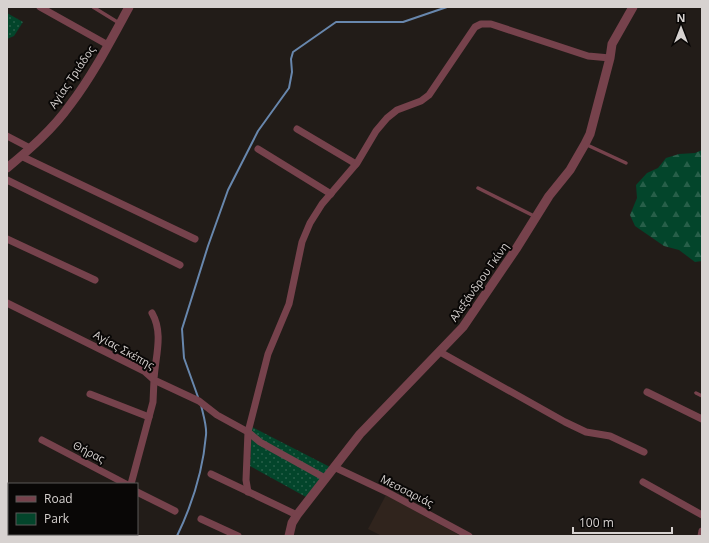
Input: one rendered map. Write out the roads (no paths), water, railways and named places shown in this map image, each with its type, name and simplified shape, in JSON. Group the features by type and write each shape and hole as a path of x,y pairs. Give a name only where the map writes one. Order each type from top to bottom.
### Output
{"street":[{"path":"40,7 108,45"},
{"name":"Αλεξάνδρου Γκίνη","path":"289,536 292,523 297,515 324,478 360,434 389,402 463,327 485,297 585,144 595,116 610,58 612,44 633,7"},
{"name":"Αγίας Τριάδος","path":"7,168 30,148 70,105 108,45 120,24 126,8"},
{"path":"248,492 246,480 248,432 268,354 289,304 302,242 310,223 331,194 356,164 376,131 387,118 397,110 421,101 429,95 475,27 482,24 491,24 588,56 610,58"},
{"path":"297,129 356,164"},
{"path":"7,136 30,148"},
{"path":"258,149 331,194"},
{"path":"21,156 195,239"},
{"path":"7,180 180,265"},
{"path":"7,239 95,280"},
{"name":"Αγίας Σκέπης","path":"7,303 144,371 154,380 154,402 131,483"},
{"path":"152,312 158,322 159,334 154,380 199,401 217,415 248,432 260,442 324,478"},
{"path":"440,352 565,422 586,432 610,436 644,452"},
{"path":"647,392 702,418"},
{"path":"90,394 149,418"},
{"name":"Θήρας","path":"42,440 124,483"},
{"name":"Μεσσαριάς","path":"334,467 387,492 469,536"},
{"path":"211,474 297,515"},
{"path":"643,482 702,515"},
{"path":"138,492 175,511"},
{"path":"201,519 238,536"},
{"path":"701,536 702,531"}],"lane":[{"path":"93,7 120,24"},
{"path":"585,144 626,163"},
{"path":"478,188 536,217"},
{"path":"696,393 702,396"}],"waterway":[{"path":"198,397 184,358 182,329 208,246 228,190 258,131 289,88 292,72 291,59 293,52 336,22 403,22 447,7"},
{"path":"177,536 192,500 205,448 205,420 201,405"}]}
